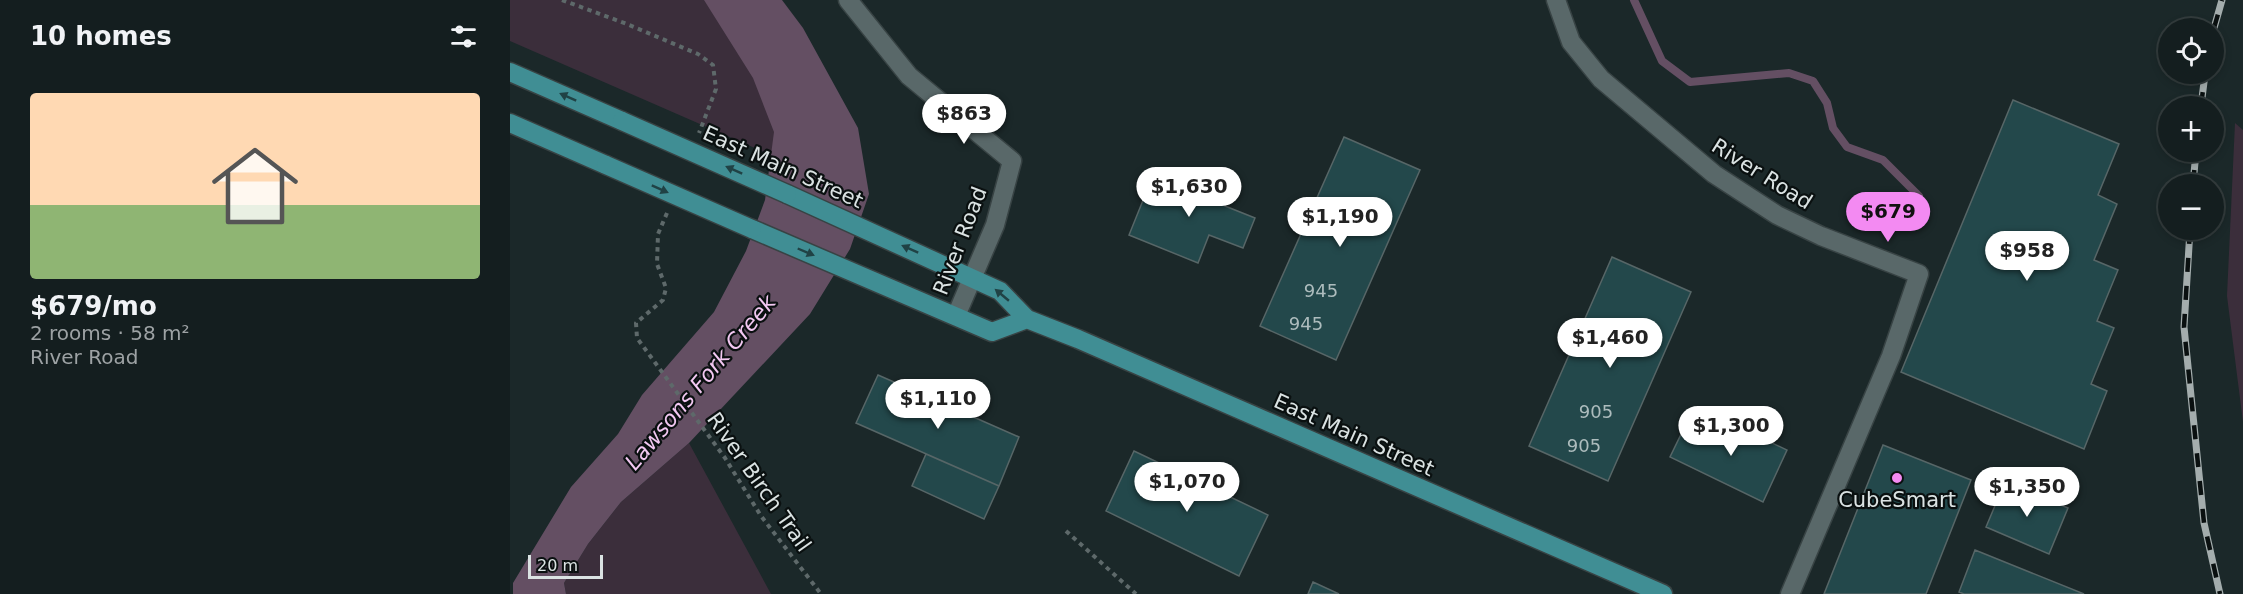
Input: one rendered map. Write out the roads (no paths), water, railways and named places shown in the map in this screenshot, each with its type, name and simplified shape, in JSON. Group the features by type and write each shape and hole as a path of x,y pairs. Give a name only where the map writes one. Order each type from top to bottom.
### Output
{"main road":[{"name":"East Main Street","path":"510,72 886,238 1000,291 1027,319 1078,339 1663,594"},
{"path":"510,123 992,332 1027,319"}],"street":[{"name":"River Road","path":"848,0 909,76 1012,160 995,225 956,316"},
{"name":"River Road","path":"1556,0 1571,42 1601,79 1714,174 1777,215 1821,236 1918,274 1891,356 1790,594"}],"water":[{"name":"Lawsons Fork Creek","path":"704,0 782,0 803,28 858,128 869,194 850,249 810,314 689,443 621,502 588,544 564,583 566,594 513,594 513,583 571,487 618,434 642,395 714,312 746,251 765,200 774,132 753,78"}],"waterway":[{"path":"1634,0 1662,61 1690,82 1789,73 1813,81 1827,103 1833,128 1847,147 1883,160 1919,196"}],"railway":[{"path":"2217,18 2222,0"},
{"path":"2202,96 2204,84"},
{"path":"2194,174 2195,162"},
{"path":"2189,240 2184,327 2204,523 2220,594"}],"place":[{"name":"CubeSmart","path":"1897,478"}]}
